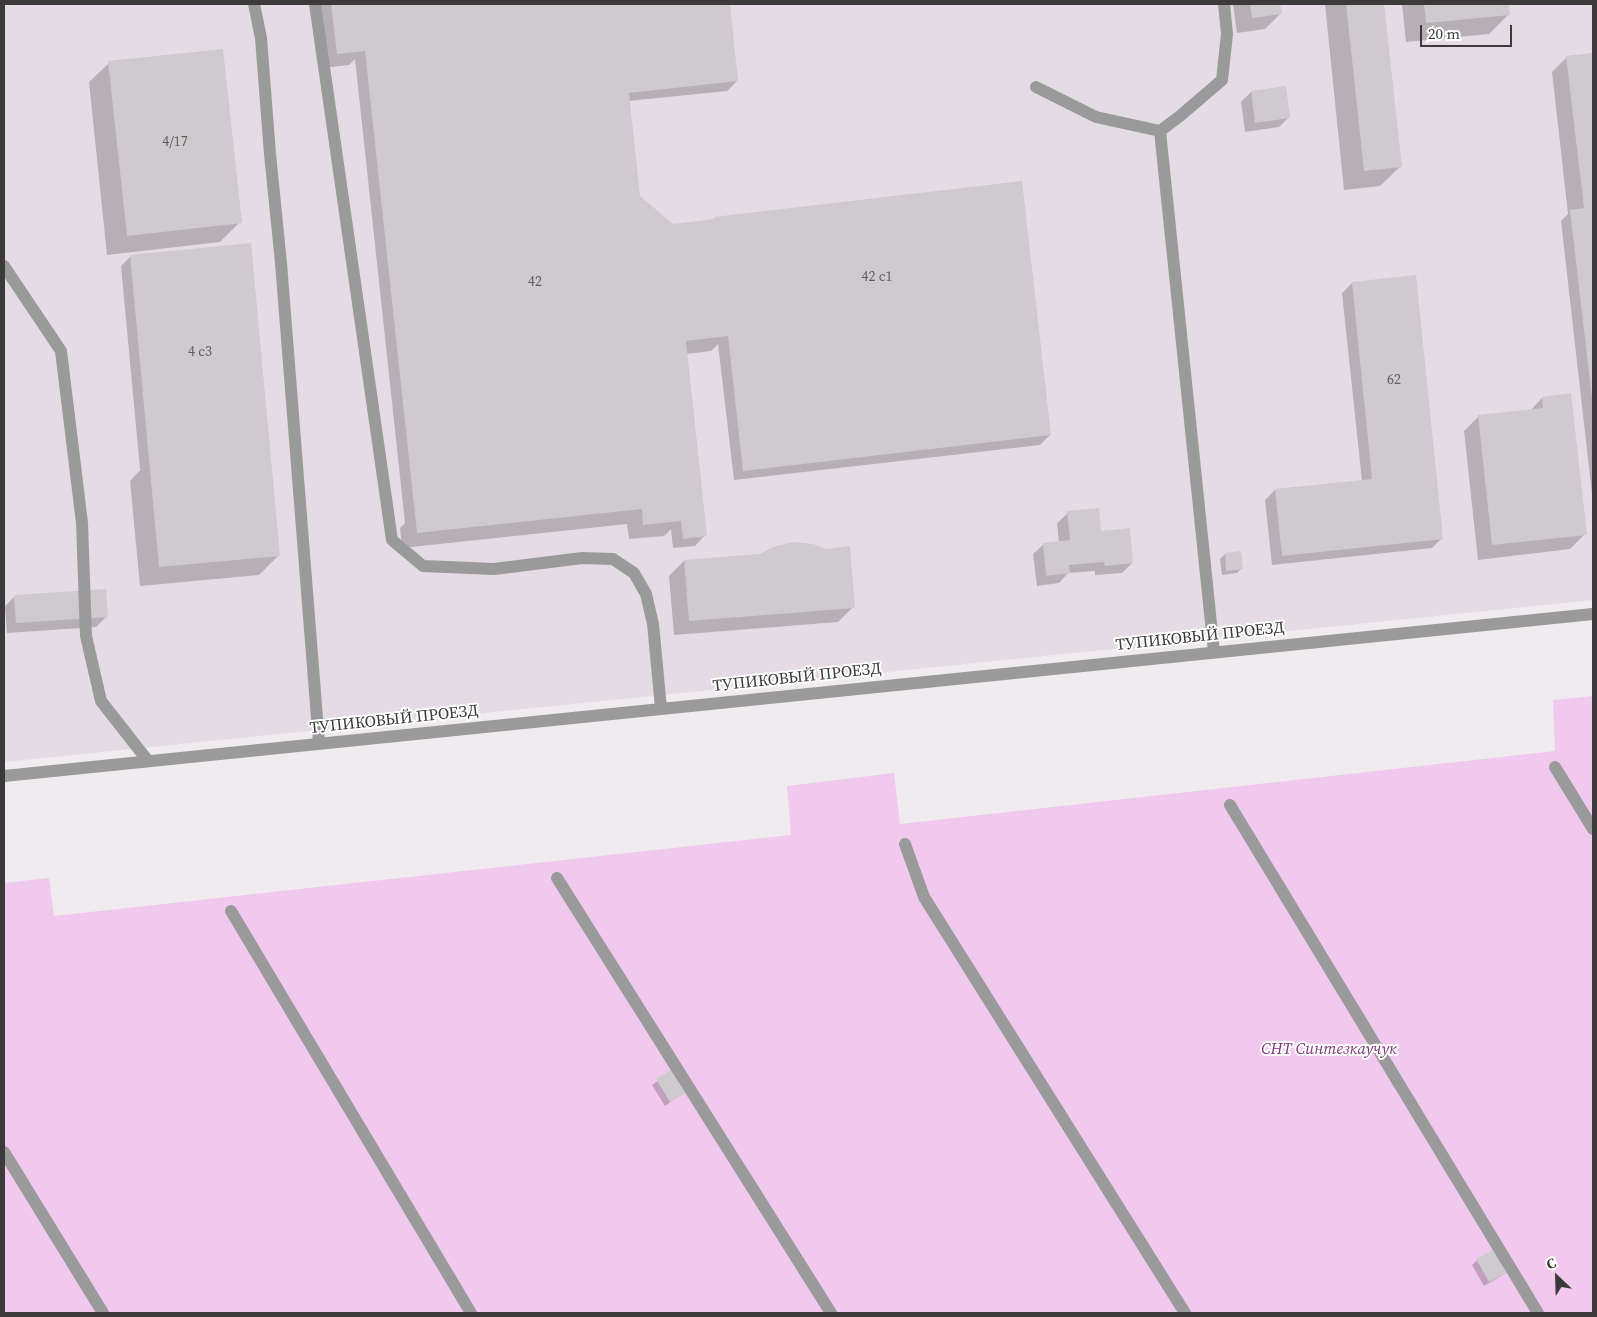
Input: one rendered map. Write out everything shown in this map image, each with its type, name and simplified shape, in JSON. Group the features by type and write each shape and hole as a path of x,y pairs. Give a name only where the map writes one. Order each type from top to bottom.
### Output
{"street":[{"path":"254,4 261,38 281,264 319,744"},
{"path":"315,4 392,540 423,566 494,569 582,558 613,559 634,573 646,594 653,624 661,708"},
{"path":"1036,87 1096,117 1160,131 1222,80 1227,34 1224,4"},
{"path":"1160,131 1214,652"},
{"path":"4,266 61,351 82,523 86,636 101,701 148,761"},
{"name":"ТУПИКОВЫЙ ПРОЕЗД","path":"4,776 1593,614"},
{"path":"1555,767 1593,829"},
{"path":"1230,806 1538,1313"},
{"path":"905,844 924,897 1185,1313"},
{"path":"557,878 831,1313"},
{"path":"231,911 471,1313"},
{"path":"4,1152 102,1313"}],"shaded area":[{"path":"4,4 1593,4 1593,600 4,762"}],"green space":[{"name":"СНТ Синтезкаучук","path":"1593,696 1593,1313 4,1313 4,883 49,878 54,916 791,835 787,786 894,773 900,824 1555,751 1553,700"}],"building":[{"path":"331,4 730,4 738,81 629,93 640,196 673,224 714,219 714,217 1022,181 1051,435 743,471 728,336 686,341 707,536 683,539 681,521 643,525 642,509 417,533 365,51 337,54"},
{"path":"1250,4 1280,4 1282,14 1252,18"},
{"path":"1346,4 1384,4 1402,167 1364,171"},
{"path":"1424,4 1509,4 1510,15 1426,23"},
{"path":"223,49 242,223 127,236 108,61"},
{"path":"1593,53 1592,399 1570,210 1584,208 1566,56"},
{"path":"1286,86 1290,118 1255,123 1251,91"},
{"path":"251,243 280,556 159,567 130,255"},
{"path":"1416,275 1443,539 1282,556 1275,489 1372,479 1352,282"},
{"path":"1571,393 1587,535 1492,545 1478,415 1543,408 1542,397"},
{"path":"1099,508 1101,531 1130,528 1133,563 1105,566 1104,562 1069,565 1070,573 1046,576 1043,543 1070,540 1067,511"},
{"path":"793,542 813,544 826,549 850,546 855,608 689,621 684,560 760,554 773,547"},
{"path":"1241,551 1243,569 1226,571 1225,553"},
{"path":"106,589 108,617 16,623 14,595"},
{"path":"671,1070 685,1093 670,1102 656,1079"},
{"path":"1494,1249 1508,1272 1489,1282 1476,1259"}]}
